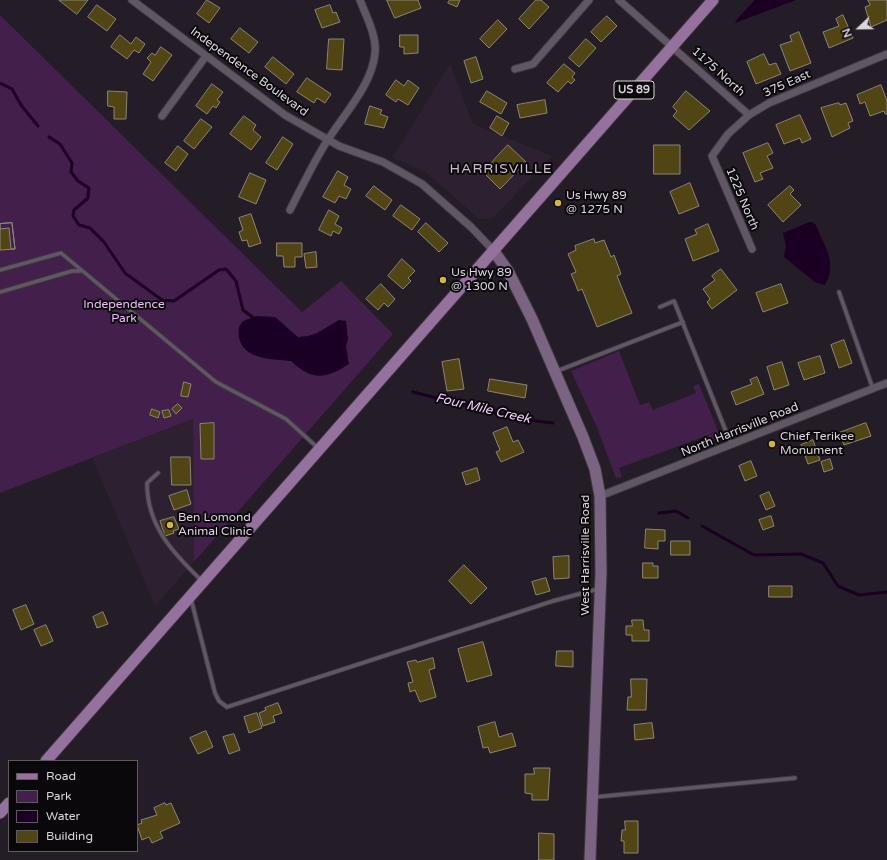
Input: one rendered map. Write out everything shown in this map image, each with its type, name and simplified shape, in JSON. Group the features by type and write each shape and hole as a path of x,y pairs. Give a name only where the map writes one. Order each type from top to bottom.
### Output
{"main road":[{"name":"US 89","path":"47,760 713,0"},
{"name":"West Harrisville Road","path":"493,250 508,272 555,372 595,469 600,496 600,588 590,860"},
{"path":"0,813 8,804"}],"street":[{"name":"Independence Boulevard","path":"132,0 285,115 339,146 383,162 422,184 471,227 493,250"},
{"path":"290,210 328,140 363,87 372,70 375,51 371,28 360,0"},
{"path":"515,69 533,64 589,0"},
{"name":"1175 North","path":"619,0 749,115"},
{"name":"375 East","path":"712,156 728,134 749,115 789,93 887,54"},
{"path":"162,116 206,56"},
{"name":"1225 North","path":"712,156 752,250"},
{"name":"North Harrisville Road","path":"600,496 731,446 887,383"}],"lane":[{"path":"0,270 61,253 80,271 216,382 286,419 319,449"},
{"path":"0,292 72,271 80,271"},
{"path":"839,292 874,389"},
{"path":"660,307 674,301 731,446"},
{"path":"555,372 683,322"},
{"path":"158,473 148,482 147,498 164,541 177,557 203,581"},
{"path":"190,596 215,693 219,701 227,707 553,601 600,588"},
{"path":"592,798 795,778"}],"shaded area":[{"path":"450,64 473,124 552,156 493,218 480,220 427,173 392,158"},
{"path":"193,419 194,562 155,606 92,458"}],"green space":[{"name":"Independence Park","path":"0,15 302,312 341,281 393,334 194,562 193,419 0,493"},
{"path":"619,351 640,405 649,402 653,410 696,393 693,386 699,384 721,438 711,442 708,435 619,468 622,477 616,478 596,425 571,371"}],"water":[{"path":"755,0 796,0 735,23"},
{"path":"809,222 816,225 826,247 830,262 829,277 825,285 815,282 784,257 786,246 783,233"},
{"path":"256,316 275,317 298,337 317,333 339,320 346,321 348,340 346,346 349,364 333,373 319,376 305,372 291,361 268,359 247,351 239,338 239,327 243,321"}],"building":[{"path":"59,0 88,0 77,14"},
{"path":"207,0 220,8 209,23 197,14"},
{"path":"387,0 418,0 421,8 395,18"},
{"path":"450,0 460,0 457,7 448,3"},
{"path":"536,0 541,0 549,7 529,29 519,19"},
{"path":"868,0 887,0 887,20 871,27 865,7 870,5"},
{"path":"97,5 116,19 107,31 88,17"},
{"path":"330,5 333,13 336,12 340,22 322,28 315,10"},
{"path":"843,15 853,38 829,48 823,32 839,26 836,19"},
{"path":"607,16 617,26 601,42 591,32"},
{"path":"498,20 507,29 489,48 480,39"},
{"path":"240,28 258,42 249,53 231,39"},
{"path":"799,32 811,63 790,71 780,45 792,41 790,36"},
{"path":"120,35 131,44 136,37 145,44 139,53 134,50 127,59 111,47"},
{"path":"400,35 418,35 418,53 404,54 404,47 400,47"},
{"path":"329,39 344,39 342,70 327,69"},
{"path":"586,39 596,48 579,67 569,58"},
{"path":"161,47 172,55 153,81 143,74 151,62 147,58 152,53 155,55"},
{"path":"764,54 769,65 776,63 781,74 756,84 747,62"},
{"path":"273,57 294,74 286,84 265,67"},
{"path":"476,57 483,79 471,83 464,61"},
{"path":"564,64 575,73 572,77 575,80 571,84 568,81 558,92 547,83"},
{"path":"307,78 331,94 325,103 317,98 314,103 297,92"},
{"path":"396,80 404,86 408,80 419,88 408,105 398,99 396,102 386,95"},
{"path":"212,84 223,92 217,100 220,102 216,108 213,106 207,114 196,106"},
{"path":"881,85 887,101 887,114 885,114 884,111 870,116 865,102 860,104 857,95"},
{"path":"108,91 127,92 126,119 114,119 114,107 108,106"},
{"path":"487,91 507,103 501,114 480,102"},
{"path":"686,91 710,111 689,130 673,116 677,111 673,107"},
{"path":"545,100 547,113 520,118 517,105"},
{"path":"839,103 840,105 846,103 853,121 848,123 850,128 832,137 821,108"},
{"path":"370,106 382,110 380,114 388,117 384,128 365,124"},
{"path":"800,115 811,139 802,143 800,138 784,144 776,125"},
{"path":"244,116 256,125 253,130 261,137 251,150 230,134"},
{"path":"497,116 509,123 502,136 490,128"},
{"path":"201,119 212,127 194,149 184,141"},
{"path":"283,137 293,144 277,170 266,163"},
{"path":"768,143 773,153 767,156 773,168 760,173 763,179 755,182 743,153"},
{"path":"508,145 526,162 500,189 483,172"},
{"path":"654,145 680,145 680,174 654,174"},
{"path":"178,146 188,154 176,171 165,163"},
{"path":"338,171 348,177 344,185 351,189 346,199 339,196 335,203 323,197"},
{"path":"250,173 266,180 256,204 239,197"},
{"path":"690,183 699,206 679,214 670,192"},
{"path":"374,186 392,200 385,210 366,196"},
{"path":"790,186 794,190 790,194 801,205 783,222 768,205"},
{"path":"401,205 420,219 412,230 393,216"},
{"path":"329,210 339,216 335,224 342,228 339,234 333,231 331,236 319,230"},
{"path":"251,214 261,243 249,247 247,240 242,241 239,232 243,230 239,218"},
{"path":"12,223 15,249 0,250 0,224"},
{"path":"12,223 15,249 11,249 9,228 0,229 0,224"},
{"path":"426,223 448,243 439,252 418,232"},
{"path":"708,224 719,251 693,261 685,239 697,234 695,230"},
{"path":"594,239 595,243 604,240 611,257 614,255 621,274 617,276 632,313 597,327 582,289 578,291 571,274 576,272 568,254 576,250 575,246"},
{"path":"277,243 302,243 302,257 295,257 295,267 284,267 283,256 277,256"},
{"path":"316,252 317,267 306,268 304,254"},
{"path":"402,259 415,271 408,278 411,281 403,289 388,276"},
{"path":"721,269 737,290 712,309 707,302 710,299 703,289 715,280 712,276"},
{"path":"381,284 395,299 388,307 384,303 378,310 366,299"},
{"path":"781,284 788,303 763,312 756,293"},
{"path":"844,340 852,363 839,368 831,345"},
{"path":"820,356 825,373 804,380 798,363"},
{"path":"459,359 464,389 447,391 442,362"},
{"path":"782,362 789,385 774,390 767,367"},
{"path":"757,377 764,394 736,405 731,392 752,384 750,380"},
{"path":"490,379 527,385 525,398 488,391"},
{"path":"184,382 191,384 188,397 181,396"},
{"path":"178,404 182,408 176,414 172,409"},
{"path":"152,409 160,412 158,418 150,415"},
{"path":"169,410 171,416 164,418 162,411"},
{"path":"214,423 214,459 201,459 200,424"},
{"path":"866,423 871,436 844,445 839,433"},
{"path":"507,427 513,442 518,440 524,452 501,462 496,452 500,450 493,433"},
{"path":"813,440 820,460 808,464 801,445"},
{"path":"171,457 190,457 191,485 172,485"},
{"path":"830,459 833,469 824,472 821,462"},
{"path":"751,461 757,476 745,481 739,466"},
{"path":"477,468 480,480 466,485 462,473"},
{"path":"187,490 191,504 174,510 169,496"},
{"path":"769,492 775,506 766,510 760,496"},
{"path":"771,516 774,526 763,530 759,520"},
{"name":"Ben Lomond Animal Clinic","path":"174,517 179,529 173,531 174,533 165,536 160,521"},
{"path":"646,529 665,530 665,541 658,541 658,549 645,548"},
{"path":"671,541 690,541 690,555 671,555"},
{"path":"569,556 569,578 554,579 553,557"},
{"path":"643,563 653,563 653,566 658,566 658,578 643,578"},
{"path":"464,565 487,588 471,604 449,581"},
{"path":"546,578 550,591 536,595 532,582"},
{"path":"769,586 792,586 792,597 769,597"},
{"path":"26,605 34,624 21,630 13,610"},
{"path":"103,612 108,624 97,628 93,617"},
{"path":"632,620 643,620 644,630 649,630 649,641 632,641 632,635 626,635 626,626 632,626"},
{"path":"46,625 53,641 41,646 34,630"},
{"path":"483,642 492,675 467,682 458,649"},
{"path":"557,651 573,651 573,667 556,666"},
{"path":"433,658 435,668 429,670 436,697 420,702 415,690 410,692 408,683 413,682 407,662 416,660 417,662"},
{"path":"631,679 647,679 646,710 627,710 628,697 631,697"},
{"path":"278,703 282,713 273,716 275,722 263,726 259,713 266,710 265,708"},
{"path":"257,713 262,728 249,733 244,717"},
{"path":"495,722 499,737 512,733 516,746 490,753 488,747 483,748 478,727"},
{"path":"652,723 654,738 635,740 634,725"},
{"path":"206,731 213,747 198,754 190,738"},
{"path":"234,734 240,750 229,754 223,737"},
{"path":"534,768 550,768 548,800 532,800 532,794 525,793 525,774 534,774"},
{"path":"165,803 166,805 171,803 180,823 160,832 163,838 152,843 149,837 142,840 138,825 142,823 141,820 157,815 154,808"},
{"path":"625,821 638,821 638,853 624,853 624,841 621,841 622,830 625,830"},
{"path":"539,833 554,834 554,860 539,860"}],"waterway":[{"name":"Four Mile Creek","path":"0,83 12,89 21,105 38,126"},
{"name":"Four Mile Creek","path":"49,137 60,144 72,163 71,172 78,181 89,188 88,198 74,210 73,216 79,225 90,228 104,242 125,273 162,300 174,301 219,270 226,269 236,281 243,310 255,319"},
{"name":"Four Mile Creek","path":"413,392 519,419 553,423"},
{"name":"Four Mile Creek","path":"659,513 676,511 688,518"},
{"name":"Four Mile Creek","path":"702,526 754,555 801,554 823,563 838,586 859,595 887,592"}],"place":[{"name":"Us Hwy 89 @ 1275 N","path":"558,203"},
{"name":"Us Hwy 89 @ 1300 N","path":"443,280"},
{"name":"Chief Terikee Monument","path":"772,444"},
{"name":"Ben Lomond Animal Clinic","path":"170,525"}],"district":[{"name":"HARRISVILLE","path":"501,169"}]}
